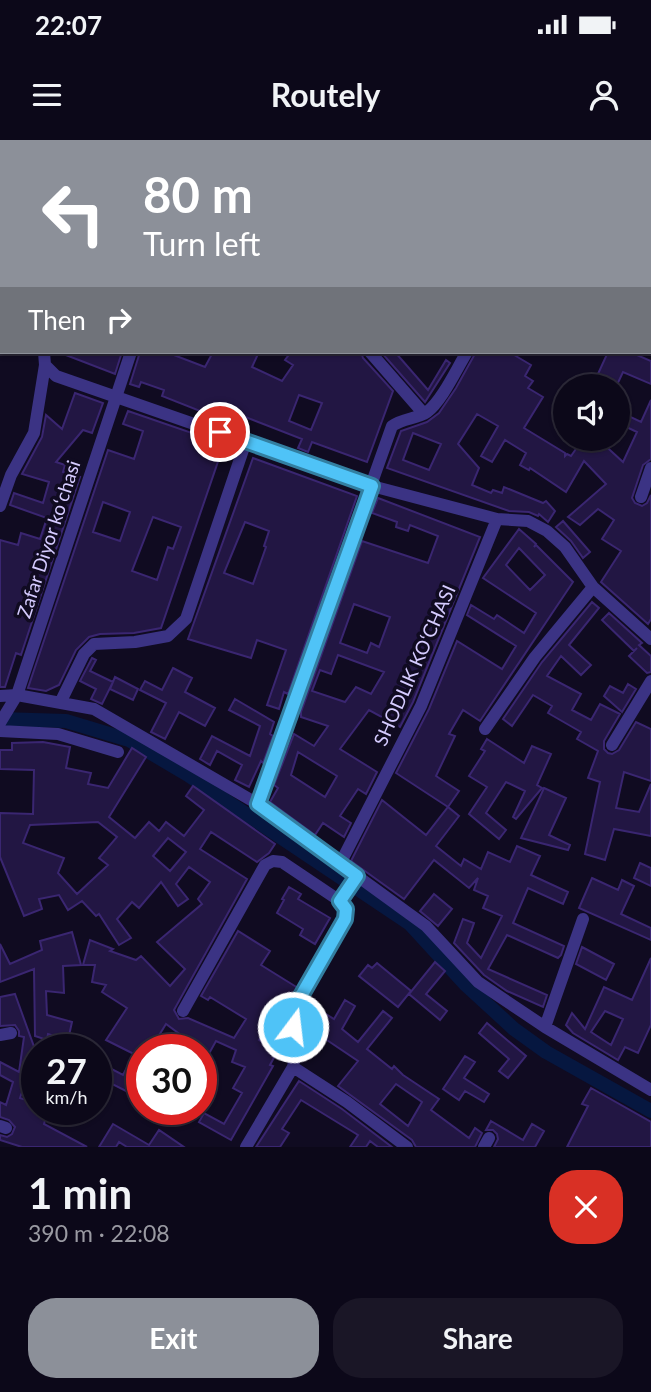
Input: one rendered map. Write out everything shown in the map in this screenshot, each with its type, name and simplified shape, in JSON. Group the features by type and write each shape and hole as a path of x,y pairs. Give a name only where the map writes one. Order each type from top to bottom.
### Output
{"street":[{"path":"0,506 11,475 34,433 45,365 44,354"},
{"name":"Zafar Diyor koʻchasi","path":"0,723 14,700 130,354"},
{"path":"372,354 424,414"},
{"path":"258,804 392,426 401,419 424,414 433,406 466,354"},
{"path":"45,365 56,376 372,486 497,519 528,521 547,531 565,547 593,587 651,639"},
{"path":"61,701 84,654 94,644 135,642 168,636 186,619 246,441"},
{"path":"641,497 651,468"},
{"name":"SHODLIK KO‘CHASI","path":"341,862 421,706 497,519"},
{"path":"485,729 535,657 593,587"},
{"path":"612,746 651,681"},
{"path":"0,696 14,700 61,701 94,709 258,804 426,926 478,982 545,1027 651,1090"},
{"path":"0,731 58,734 118,752"},
{"path":"183,1011 265,865 273,861 282,862 340,901 346,909 345,919 297,1003 293,1015 297,1045 293,1067 246,1147"},
{"path":"340,901 357,876"},
{"path":"545,1027 583,919"},
{"path":"293,1067 347,1102 407,1147"}],"building":[{"path":"63,354 121,354 115,374"},
{"path":"139,354 171,354 205,367 212,354 258,354 252,367 282,381 293,365 285,360 290,354 362,354 393,391 367,462 312,442 308,452 298,448 302,439 235,413 233,416 208,405 205,413 162,396 164,390 141,382 139,387 130,384","holes":["299,395 322,403 311,430 289,421"]},
{"path":"383,354 397,354 428,390 446,360 450,363 425,402"},
{"path":"475,354 512,354 531,365 525,376 533,381 528,388 543,397 524,428 553,446 553,451 562,451 565,456 571,456 575,451 611,451 623,462 637,432 630,429 630,417 641,422 651,400 651,459 643,465 632,498 642,506 651,495 651,619 648,624 601,582 621,551 602,539 614,520 598,509 580,525 568,517 606,484 584,461 566,492 530,468 529,470 520,465 526,453 505,440 492,462 481,456 498,426 477,414 458,444 479,468 472,485 491,493 493,490 502,493 504,487 543,503 546,501 555,511 548,522 539,514 509,511 387,468 401,431 427,422 439,413","holes":["413,433 441,444 429,470 403,460"]},
{"path":"607,354 635,354 651,361 651,384 630,374 598,374"},
{"path":"75,393 103,403 92,433 83,430 56,462 65,465 63,472 80,477 21,655 16,653 5,687 0,687 0,540 18,545 21,533 40,539 47,518 10,505 14,493 43,503 49,482 22,474 42,437 46,415 62,429"},
{"path":"128,411 224,444 161,628 89,637 76,650 59,685 46,691 28,688 108,450 134,459 143,431 123,424","holes":["103,502 130,512 120,541 93,532","153,517 181,527 173,549 168,547 157,580 132,571"]},
{"path":"253,458 357,496 288,694 284,692 279,709 267,705 286,650 257,640 251,658 188,639","holes":["245,522 269,531 253,584 224,573"]},
{"path":"378,498 480,537 413,702 400,727 369,710 340,749 377,772 366,794 358,789 340,816 351,823 344,837 323,823 315,835 270,802 278,788 274,785 294,734 314,746 328,726 301,717 301,712 362,541 428,563 438,536 410,525 408,531 396,527 397,522 372,513","holes":["354,604 390,617 379,647 371,643 367,653 340,643","338,655 384,672 371,694 356,687 345,702 312,691 320,670 331,674","298,752 337,776 325,797 291,775"]},
{"path":"563,521 590,552 583,558 571,541 556,527"},
{"path":"519,529 536,544 534,547 536,545 573,582 480,721 463,710 449,734 455,736 436,776 459,791 448,807 396,773 429,709 457,641 502,669 516,646 467,615 471,605 494,619 497,615 524,633 536,613 483,578","holes":["519,548 545,575 530,590 506,565"]},
{"path":"592,602 599,608 569,645 591,665 581,675 561,656 547,676 581,694 572,710 591,720 600,704 620,714 604,741 604,749 608,753 619,750 636,722 651,729 651,781 624,772 616,808 639,812 651,784 651,836 614,829 605,860 585,854 600,782 588,778 598,751 577,739 581,732 548,713 552,706 533,695 512,726 503,719 542,662"},
{"path":"609,613 642,643 639,645 651,656 651,672 647,673 629,656 634,651 602,620"},
{"path":"92,658 96,660 90,671 113,682 102,704 91,699 96,689 80,681"},
{"path":"173,668 192,678 185,692 215,708 205,726 179,712 165,739 151,732 166,703 140,690 145,681 162,690"},
{"path":"115,677 138,689 133,700 110,689"},
{"path":"628,684 636,689 622,712 604,696 610,686 623,693"},
{"path":"235,699 274,722 270,734 273,736 263,763 261,761 249,787 235,780 242,765 217,751 210,765 200,759 212,736 250,756 260,726 229,710"},
{"path":"487,739 524,763 532,746 551,754 537,785 542,788 516,819 513,817 525,791 506,782 486,813 506,830 499,839 469,814 487,787 469,776 485,751 481,749"},
{"path":"43,742 70,747 66,768 91,773 88,784 108,788 132,748 146,757 109,817 135,838 149,822 159,831 166,822 184,836 204,810 186,796 193,786 275,844 269,853 257,862 211,832 200,849 247,879 174,1010 179,1019 188,1018 234,1038 246,1019 210,997 208,1000 201,996 238,931 270,951 261,965 298,988 285,1011 285,1020 280,1027 271,1021 259,1040 277,1052 270,1065 273,1066 231,1140 204,1125 217,1125 217,1120 224,1124 242,1093 233,1088 245,1067 232,1062 236,1050 217,1041 217,1034 179,1034 166,1024 160,1034 126,1034 126,1050 112,1043 110,1034 127,1008 102,992 106,985 92,982 95,965 83,965 90,940 113,949 110,951 136,960 141,956 170,986 185,969 157,942 202,904 198,899 210,882 189,867 176,884 188,899 178,906 161,882 139,908 132,902 117,919 131,938 119,945 99,914 96,916 82,901 68,910 59,895 39,899 42,909 24,916 0,857 0,813 33,814 34,770 0,769 0,750 12,750 12,743","holes":["98,822 117,837 99,858 108,865 77,894 58,873 64,858 23,843 30,825","168,838 186,852 170,871 153,856"]},
{"path":"544,788 566,798 549,835 570,845 568,850 521,838"},
{"path":"382,800 426,835 448,807 459,816 436,846 461,866 464,859 481,869 488,852 510,862 517,846 540,856 531,875 568,892 563,904 528,888 513,923 564,946 558,958 507,935 488,969 547,995 543,1007 507,991 484,975 454,943 463,919 474,923 467,943 481,958 502,916 483,908 488,896 474,890 478,878 469,888 434,860 404,899 351,861"},
{"path":"640,863 651,868 651,886 634,878"},
{"path":"592,878 618,890 622,880 634,886 621,914 651,928 651,940 579,908"},
{"path":"289,887 301,894 298,899 330,918 315,944 300,935 303,929 277,913"},
{"path":"434,894 452,909 438,926 420,911"},
{"path":"72,932 81,965 63,966 64,993 46,991 47,1015 72,1022 69,1034 35,1034 34,969 0,982 0,944 10,964 42,950 40,941"},
{"path":"582,947 614,964 606,980 576,964"},
{"path":"651,958 651,1025 638,1053 625,1047 618,1060 573,1033 566,1025 572,1013 585,1029 604,987 632,1000","holes":["605,1011 623,1019 611,1045 591,1032"]},
{"path":"435,962 445,971 426,994 447,1011 440,1020 409,994"},
{"path":"377,963 411,991 398,1007 359,976 368,965 372,968"},
{"path":"15,994 29,1034 19,1036 15,1025 0,1026 0,997"},
{"path":"345,1000 355,1006 342,1029 358,1042 383,1011 392,1018 367,1049 392,1069 394,1066 439,1099 431,1110 469,1138 475,1128 482,1133 475,1147 416,1147 412,1140 338,1086 358,1061 303,1024 302,1017 309,1004 334,1019","holes":["396,1084 422,1102 408,1126 380,1104"]},
{"path":"487,1023 526,1056 508,1078 499,1071 509,1059 479,1033"},
{"path":"465,1056 475,1062 464,1078 489,1094 484,1102 465,1091 459,1100 443,1089"},
{"path":"21,1058 21,1125 46,1125 87,1147 22,1147 0,1140 0,1135 7,1137 15,1127 9,1120 0,1117 0,1102 6,1105 13,1082 0,1075 0,1062 19,1072"},
{"path":"112,1069 123,1075 126,1069 126,1091 112,1084"},
{"path":"299,1081 392,1147 378,1147 370,1141 366,1147 350,1147 358,1135 301,1100 282,1129 289,1133 280,1147 256,1147"},
{"path":"591,1088 651,1122 651,1147 567,1147 588,1106 582,1104"},
{"path":"491,1121 523,1140 532,1124 544,1131 535,1147 494,1147 497,1134 493,1130 486,1130"},
{"path":"113,1124 149,1145 159,1130 184,1147 127,1147 119,1142 116,1147 99,1147"}],"waterway":[{"path":"0,719 66,721 129,740 188,775 410,924 465,984 514,1029 546,1052 651,1111"}],"route":[{"path":"220,432 372,486 258,804 357,876 340,901 346,909 345,919 297,1003 293,1027"}]}
